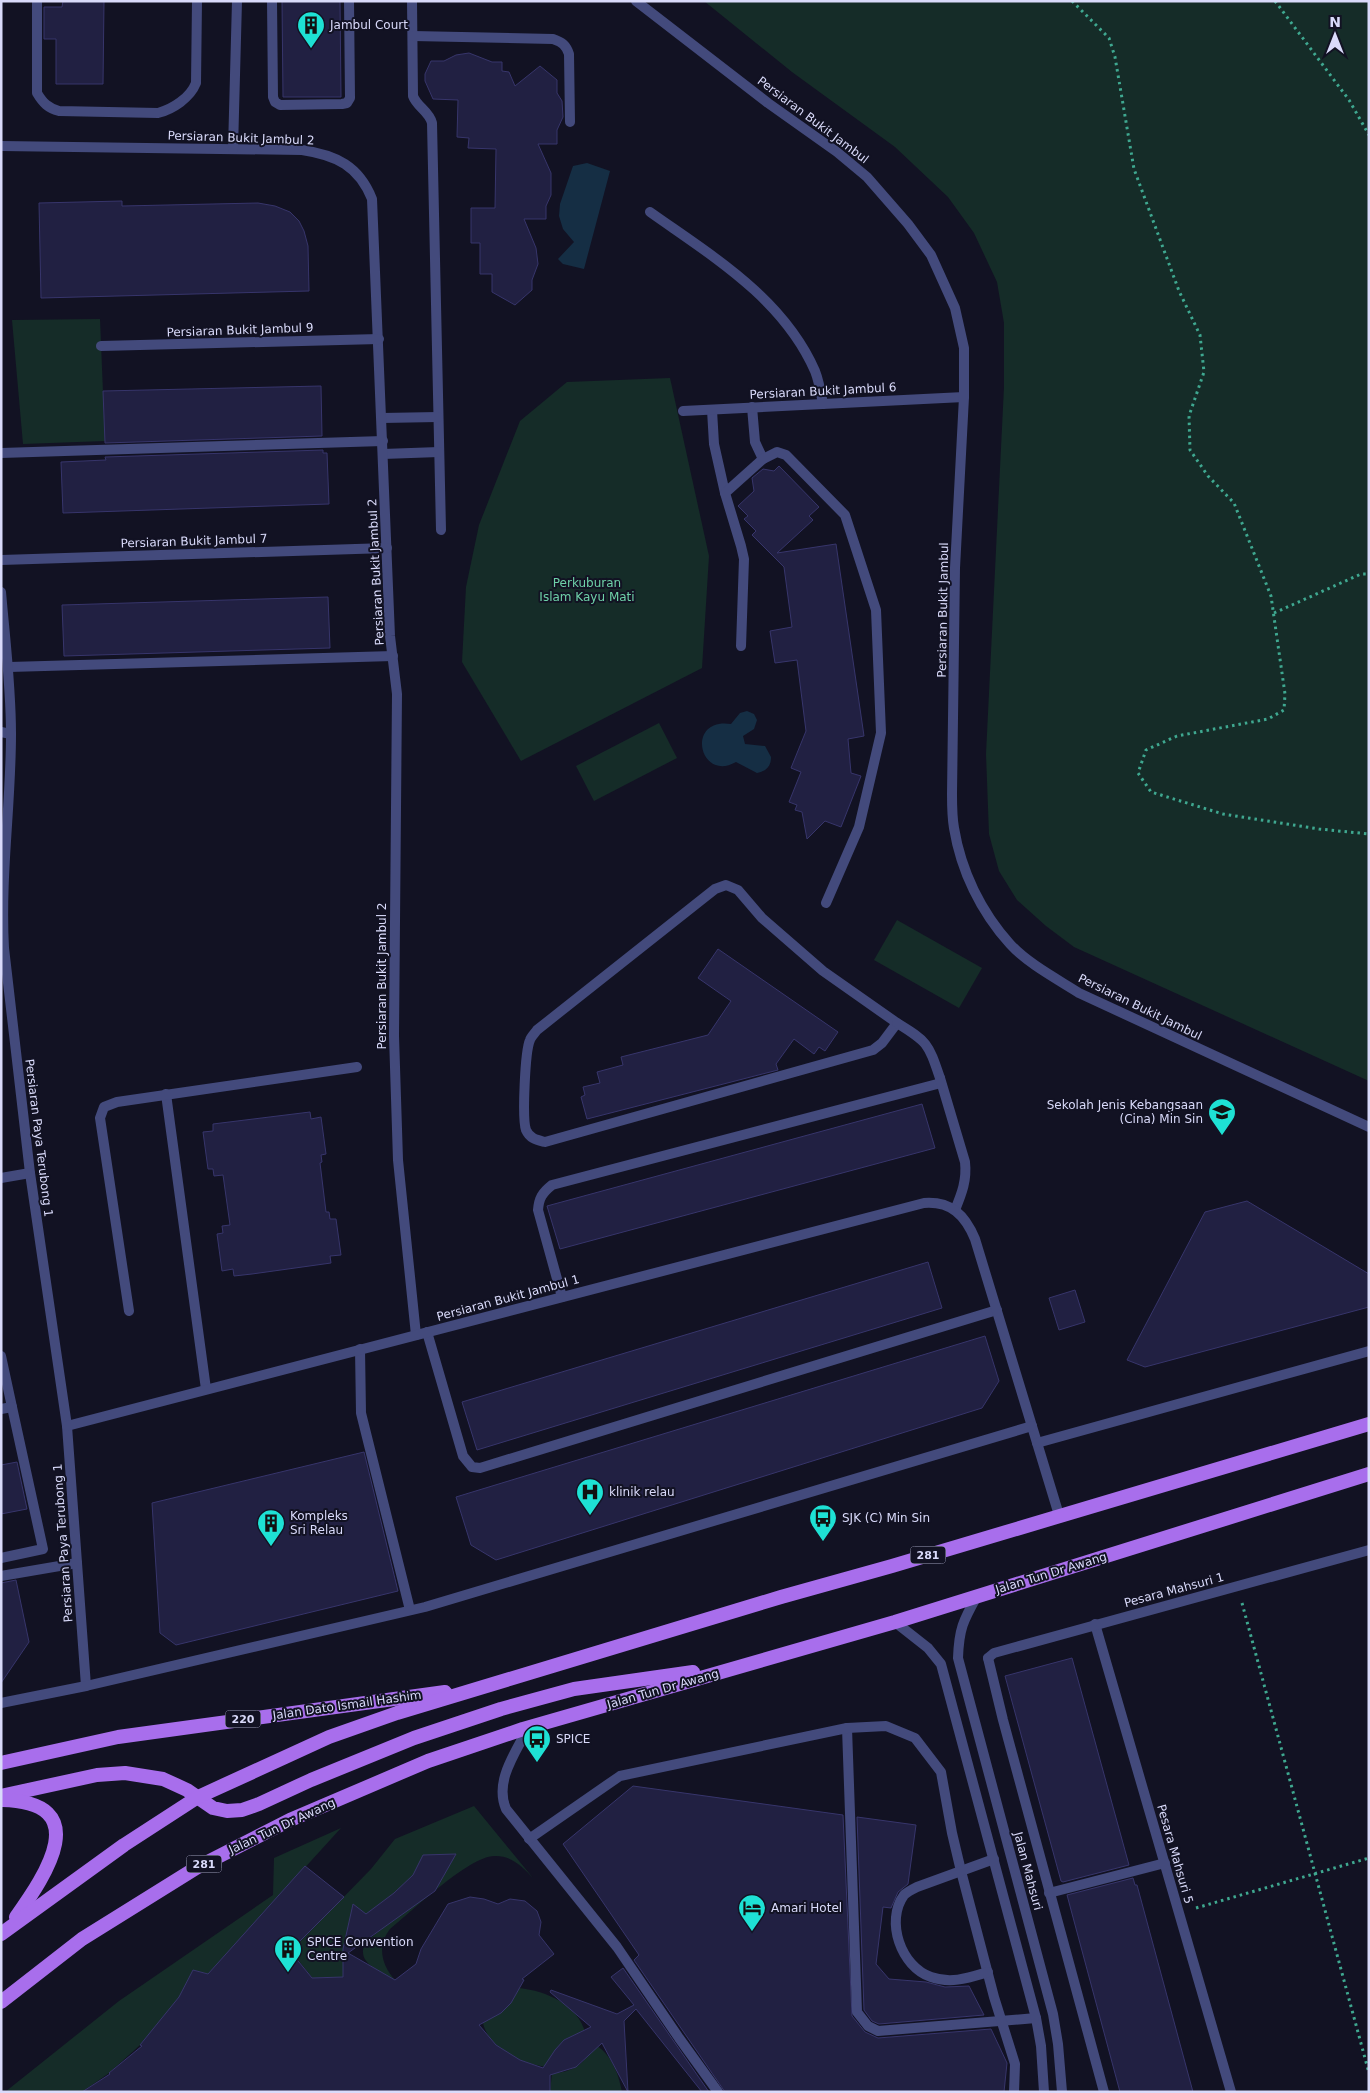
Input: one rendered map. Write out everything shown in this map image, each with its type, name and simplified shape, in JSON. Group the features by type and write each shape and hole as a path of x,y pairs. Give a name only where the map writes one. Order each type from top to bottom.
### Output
{"main road":[{"name":"281","path":"4,1931 124,1845 198,1797 329,1737 397,1713 1369,1424"},
{"name":"Jalan Tun Dr Awang","path":"1,2002 42,1968 111,1920 188,1872 236,1847 358,1790 428,1762 528,1728 896,1622 1369,1474"},
{"path":"1,1798 81,1778 125,1773 164,1779 221,1810 242,1810 414,1738 464,1720 528,1701 592,1686 742,1666"},
{"name":"Jalan Dato Ismail Hashim","path":"1,1763 118,1737 488,1687"},
{"path":"1,1798 26,1802 43,1809 54,1821 56,1836 51,1860 45,1874 4,1931"}],"street":[{"path":"37,1 37,93 49,108 59,111 158,114 169,110 192,92 196,83 197,1"},
{"path":"233,149 237,1"},
{"path":"272,1 273,97 274,102 280,105 348,103 350,98 349,1"},
{"path":"412,1 413,96 415,101 428,114 432,123 441,530"},
{"name":"Persiaran Bukit Jambul","path":"636,1 768,103 837,152 867,177 908,224 931,256 955,308 964,348 964,397 955,568 952,810 953,826 962,864 984,910 1011,945 1043,970 1079,993 1369,1127"},
{"path":"412,36 553,39 561,42 567,46 569,54 570,122"},
{"name":"Persiaran Bukit Jambul 2","path":"1,146 302,150 318,152 345,164 365,182 372,199 390,636 397,694 394,1055 398,1160 416,1335"},
{"path":"650,212 744,279 775,311 796,336 815,372 824,404"},
{"name":"Persiaran Bukit Jambul 9","path":"101,346 379,338"},
{"name":"Persiaran Bukit Jambul 6","path":"683,411 964,397"},
{"path":"752,407 755,442 763,459"},
{"path":"712,410 714,444 725,493 744,559 741,646"},
{"path":"382,418 438,417"},
{"path":"1,453 383,441"},
{"path":"384,454 439,452"},
{"path":"725,493 763,459 778,452 786,455 845,515 876,610 881,733 860,827 826,903"},
{"name":"Persiaran Bukit Jambul 7","path":"1,560 387,548"},
{"name":"Persiaran Paya Terubong 1","path":"1,592 3,640 9,667 2,910 30,1173 67,1426 86,1686"},
{"path":"9,667 393,656"},
{"path":"897,1022 882,1043 873,1050 545,1142 533,1139 527,1131 524,1119 527,1053 530,1040 537,1030 714,889 726,885 738,890 762,918 823,972 897,1022 926,1043 931,1052 941,1080 965,1162 967,1175 964,1189 955,1210 964,1219 975,1239 1059,1515"},
{"path":"129,1311 100,1118 104,1106 166,1094 357,1067"},
{"path":"562,1297 538,1210 539,1200 543,1192 552,1185 941,1080"},
{"path":"166,1094 206,1389"},
{"path":"1,1178 30,1173"},
{"name":"Persiaran Bukit Jambul 1","path":"67,1426 924,1203 934,1202 955,1210"},
{"path":"427,1332 463,1456 472,1467 480,1468 997,1310"},
{"path":"360,1349 361,1413 410,1610"},
{"path":"1037,1443 1369,1351"},
{"path":"1,1356 43,1549 1,1558"},
{"path":"1,1409 12,1406"},
{"path":"1,1703 86,1686 410,1610 1032,1426"},
{"name":"Pesara Mahsuri 1","path":"1049,1893 988,1658 994,1653 1096,1624 1237,1586 1368,1554"},
{"path":"1,1576 77,1563"},
{"name":"Jalan Mahsuri","path":"977,1596 963,1621 959,1639 958,1658 1053,2014 1058,2044 1062,2092"},
{"path":"896,1622 928,1648 941,1664 1036,2018 1041,2046 1044,2092"},
{"name":"Pesara Mahsuri 5","path":"1096,1624 1231,2092"},
{"path":"529,1838 620,1776 847,1728 886,1726 915,1738 941,1772 961,1871 1015,2064 1014,2092"},
{"path":"528,1728 502,1780 502,1800 506,1809 617,1947 678,2038 718,2092"},
{"path":"847,1728 857,2012 868,2026 878,2031 1036,2018"},
{"path":"988,1972 967,1979 950,1981 930,1977 917,1969 908,1958 898,1940 895,1926 899,1904 906,1894 917,1887 994,1859"},
{"path":"1104,2092 1049,1893 1165,1863"}],"path":[{"path":"1072,1 1109,38 1115,57 1134,169 1179,291 1200,335 1204,372 1189,416 1190,450 1208,476 1234,503 1271,596 1285,694 1284,710 1268,719 1177,736 1146,750 1138,773 1151,792 1223,814 1319,830 1369,834"},
{"path":"1275,1 1349,100 1369,134"},
{"path":"1274,613 1361,574 1369,574"},
{"path":"1237,1586 1369,2073"},
{"path":"1179,1913 1369,1858"}],"green space":[{"path":"704,1 1369,1 1369,1081 1074,947 1046,926 1017,900 999,871 989,834 986,754 1004,387 1004,323 997,282 974,233 948,197 895,147 792,72"},
{"path":"100,319 105,441 23,444 12,320"},
{"name":"Perkuburan Islam Kayu Mati","path":"670,378 709,556 702,668 521,761 462,662 466,587 479,525 520,421 567,382"},
{"path":"659,723 677,758 594,801 576,766"},
{"path":"897,920 982,968 959,1008 874,960"},
{"path":"474,1806 533,1878 516,1862 506,1857 494,1856 470,1865 440,1886 390,1929 386,1935 383,1942 382,1955 386,1968 395,1980 376,1970 366,1961 363,1955 366,1942 443,1877 452,1855 413,1875 348,1942 344,1978 323,1977 314,1980 291,1951 371,1869 395,1839"},
{"path":"341,1828 208,1974 193,1970 180,1997 140,2045 109,2073 82,2092 5,2092 119,2001 273,1895 274,1858"},
{"path":"519,1988 540,1992 560,2001 577,2015 586,2035 572,2037 561,2044 553,2054 547,2067 526,2062 506,2053 490,2038 485,2029 482,2018 495,2016 505,2009"},
{"path":"593,2043 605,2052 613,2064 622,2092 550,2092 552,2073 559,2073 578,2066 591,2050"}],"water":[{"path":"587,163 610,171 584,269 563,264 558,259 574,242 563,229 559,216 560,204 573,166"},
{"path":"747,711 754,714 757,720 754,729 743,736 745,744 765,746 771,757 769,766 757,773 736,762 723,766 713,764 706,757 702,748 703,738 707,730 716,724 731,724 740,713"}],"building":[{"path":"63,1 104,1 103,84 56,84 56,39 44,39 44,7 62,7"},
{"name":"Jambul Court","path":"282,1 340,1 341,97 283,97"},
{"path":"469,53 492,62 502,62 502,71 509,72 515,86 540,66 557,80 557,93 562,101 563,117 557,130 557,144 538,144 551,173 551,195 546,206 546,219 524,219 536,248 538,264 532,280 532,290 515,305 492,292 492,274 480,274 480,243 471,243 471,208 495,208 496,149 468,148 469,138 457,137 458,100 433,99 425,81 425,74 431,61 444,61 456,55"},
{"path":"122,201 122,206 258,203 275,206 290,212 299,221 308,246 309,291 41,298 39,203"},
{"path":"321,386 322,436 105,443 103,391"},
{"path":"323,450 323,453 327,453 329,504 63,513 61,462 106,460 105,457"},
{"path":"779,466 819,507 809,516 813,520 777,553 836,544 864,736 848,739 851,773 861,776 841,827 825,821 807,839 802,812 795,810 797,805 789,802 801,772 791,768 806,731 797,660 775,663 770,631 792,627 784,567 752,535 756,531 744,519 748,516 738,506 754,491 752,478 763,469 774,471"},
{"path":"328,597 330,648 64,656 62,605"},
{"path":"718,949 838,1032 825,1051 819,1047 814,1054 794,1039 776,1064 778,1070 587,1119 581,1097 585,1095 583,1087 600,1083 597,1072 623,1065 621,1057 708,1035 731,1001 698,978"},
{"path":"922,1104 935,1148 560,1249 547,1206"},
{"path":"310,1112 311,1119 321,1117 326,1154 321,1155 322,1162 320,1163 326,1212 329,1212 330,1219 336,1219 341,1255 330,1256 331,1263 252,1274 234,1276 233,1269 222,1271 217,1234 223,1233 222,1226 230,1225 223,1175 214,1176 213,1169 208,1169 203,1132 213,1131 213,1124"},
{"path":"1247,1201 1369,1274 1369,1307 1145,1367 1127,1360 1205,1212"},
{"path":"928,1262 942,1308 477,1450 462,1402"},
{"path":"1075,1290 1085,1322 1059,1330 1049,1298"},
{"path":"985,1336 999,1381 982,1408 496,1560 471,1545 456,1497"},
{"name":"Kompleks Sri Relau","path":"364,1452 398,1591 176,1645 160,1633 152,1503"},
{"path":"17,1462 27,1509 1,1514 1,1465"},
{"path":"16,1580 29,1642 1,1683 1,1583"},
{"path":"1072,1658 1129,1865 1063,1882 1061,1881 1005,1676"},
{"name":"Amari Hotel","path":"633,1786 843,1815 852,2016 865,2032 878,2038 991,2029 1007,2063 1004,2092 725,2092 634,1960 639,1955 563,1844"},
{"path":"857,1817 916,1825 908,1884 898,1892 891,1908 883,1907 876,1964 889,1979 926,1982 945,1987 969,1986 984,2015 879,2024 872,2021 864,2010"},
{"path":"456,1854 435,1891 348,1953 395,1980 416,1964 421,1949 448,1904 470,1897 498,1904 510,1899 525,1901 537,1911 541,1922 539,1935 554,1954 522,1979 524,1980 511,2003 501,2013 479,2025 496,2045 520,2060 543,2068 564,2040 591,2027 550,1992 551,1990 617,2014 634,2005 611,1977 623,1968 709,2092 702,2092 636,2009 624,2021 628,2092 602,2043 576,2067 550,2075 550,2092 82,2092 110,2074 142,2046 140,2045 179,1997 193,1970 208,1974 305,1866 344,1897 290,1951 312,1978 343,1977 343,1949 353,1904 366,1914 394,1893 413,1875 423,1855"},
{"path":"1133,1878 1135,1885 1137,1885 1193,2092 1120,2092 1067,1895"}],"place":[{"name":"Jambul Court","path":"311,49"},
{"name":"Sekolah Jenis Kebangsaan (Cina) Min Sin","path":"1222,1136"},
{"name":"klinik relau","path":"590,1516"},
{"name":"SJK (C) Min Sin","path":"823,1542"},
{"name":"Kompleks Sri Relau","path":"271,1547"},
{"name":"SPICE","path":"537,1763"},
{"name":"Amari Hotel","path":"752,1932"},
{"name":"SPICE Convention Centre","path":"288,1973"}]}
